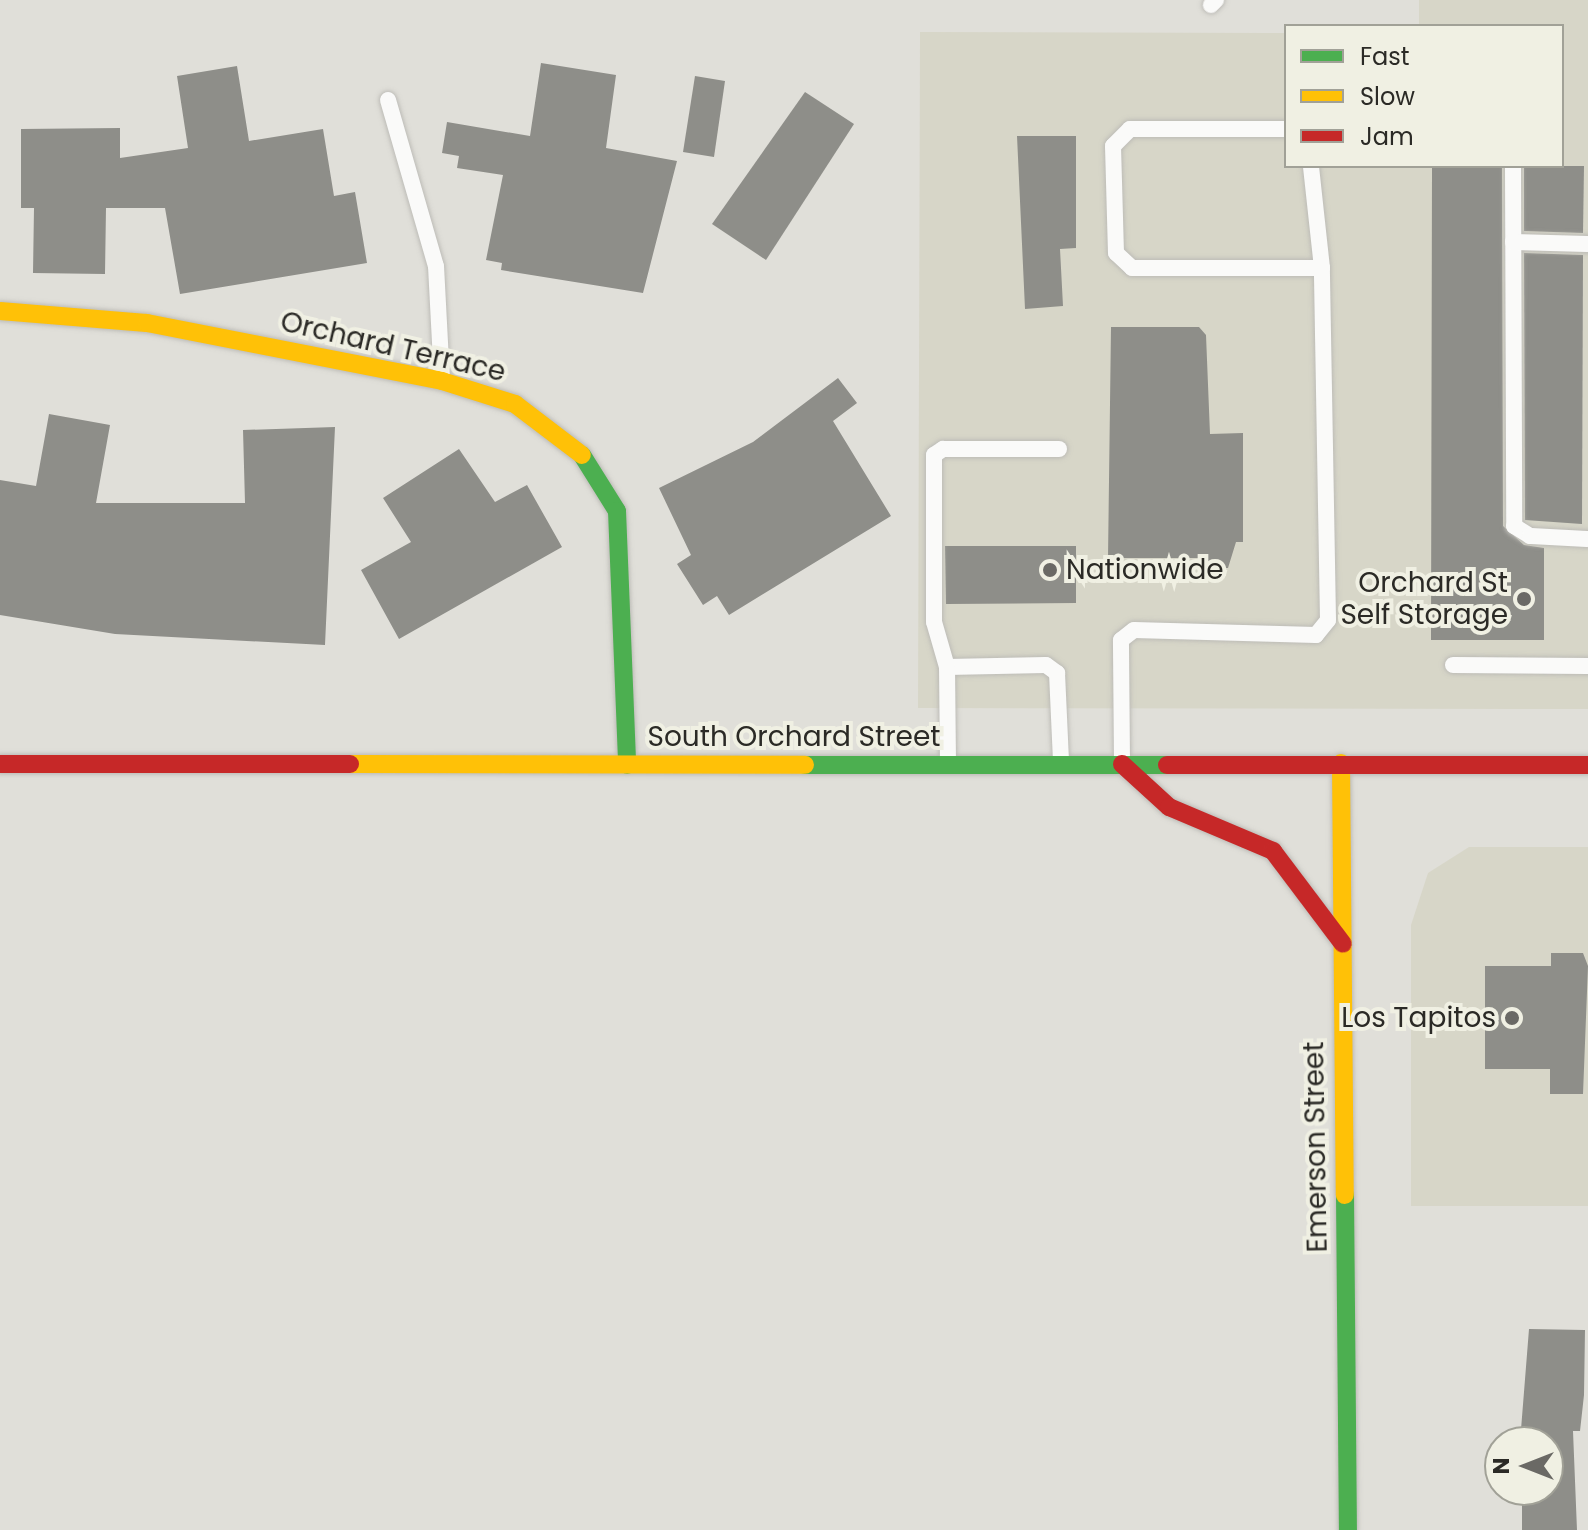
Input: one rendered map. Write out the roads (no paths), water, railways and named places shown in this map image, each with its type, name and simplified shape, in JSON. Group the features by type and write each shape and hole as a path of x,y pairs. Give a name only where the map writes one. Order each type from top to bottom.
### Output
{"main road":[{"name":"Orchard Terrace","path":"0,311 147,323 442,381 515,404 573,444 607,487 621,544 627,765"},
{"name":"Emerson Street","path":"1341,763 1348,1530"},
{"name":"South Orchard Street","path":"0,764 1588,765"},
{"path":"1122,764 1169,807 1273,851 1343,944"}],"lane":[{"path":"388,100 436,266 442,381"},
{"path":"1284,129 1130,129 1113,146 1116,253 1132,268 1322,268"},
{"path":"1122,764 1121,640 1134,630 1316,635 1328,620 1322,268 1311,168"},
{"path":"1513,168 1514,526 1530,536 1588,539"},
{"path":"1513,242 1588,244"},
{"path":"948,764 947,667 934,622 934,455 943,449 1059,449"},
{"path":"947,667 1046,665 1057,673 1062,764"},
{"path":"1453,665 1588,666"}],"place":[{"name":"Nationwide","path":"1050,570"},
{"name":"Orchard St Self Storage","path":"1524,599"},
{"name":"Los Tapitos","path":"1512,1018"}]}
